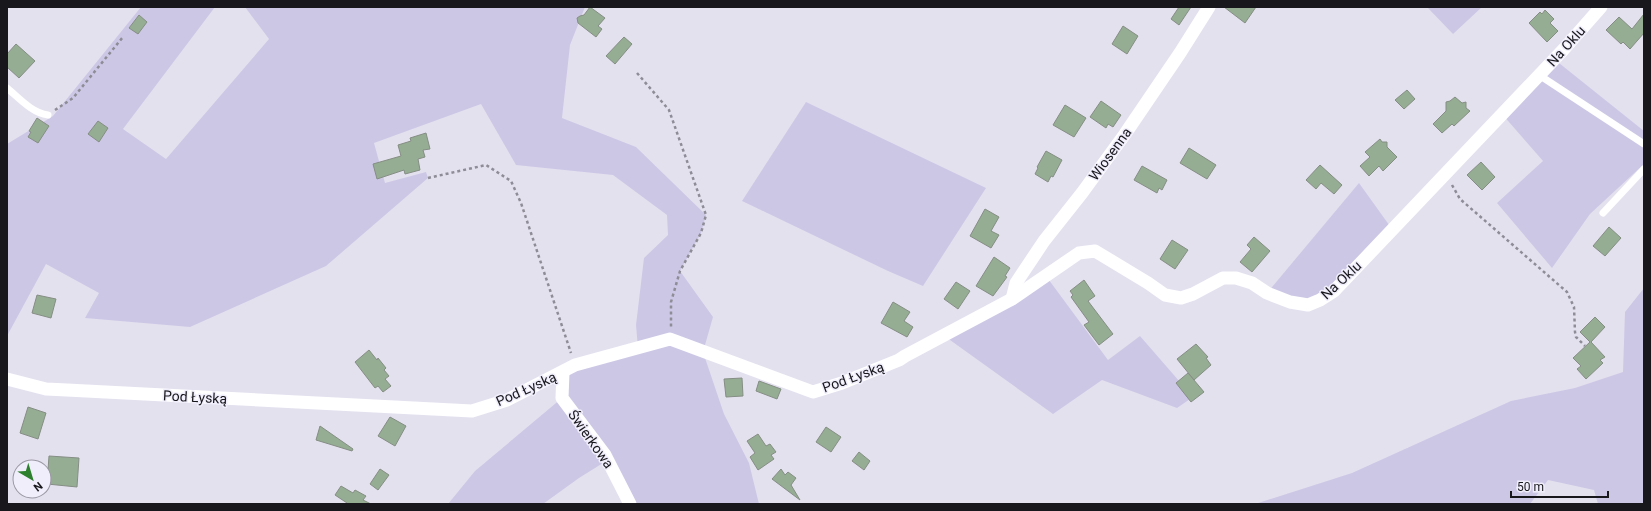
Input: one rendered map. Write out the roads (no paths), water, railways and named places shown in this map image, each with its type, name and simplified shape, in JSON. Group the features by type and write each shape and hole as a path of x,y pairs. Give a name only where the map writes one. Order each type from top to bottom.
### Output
{"street":[{"name":"Wiosenna","path":"1012,299 1016,283 1044,241 1082,193 1124,134 1180,53 1209,7"},
{"name":"Na Oklu","path":"1012,299 1079,253 1095,251 1165,295 1181,298 1193,294 1224,278 1236,278 1252,283 1267,293 1290,302 1308,305 1320,300 1334,291 1602,7"},
{"name":"Pod Łyską","path":"7,379 46,389 472,411 507,400 575,365 670,339 813,392 842,383 899,360 1012,299"},
{"name":"Świerkowa","path":"563,372 562,398 605,455 630,504"}],"lane":[{"path":"1539,75 1644,144"},
{"path":"7,88 35,111 48,115"},
{"path":"1603,212 1644,169"}]}
